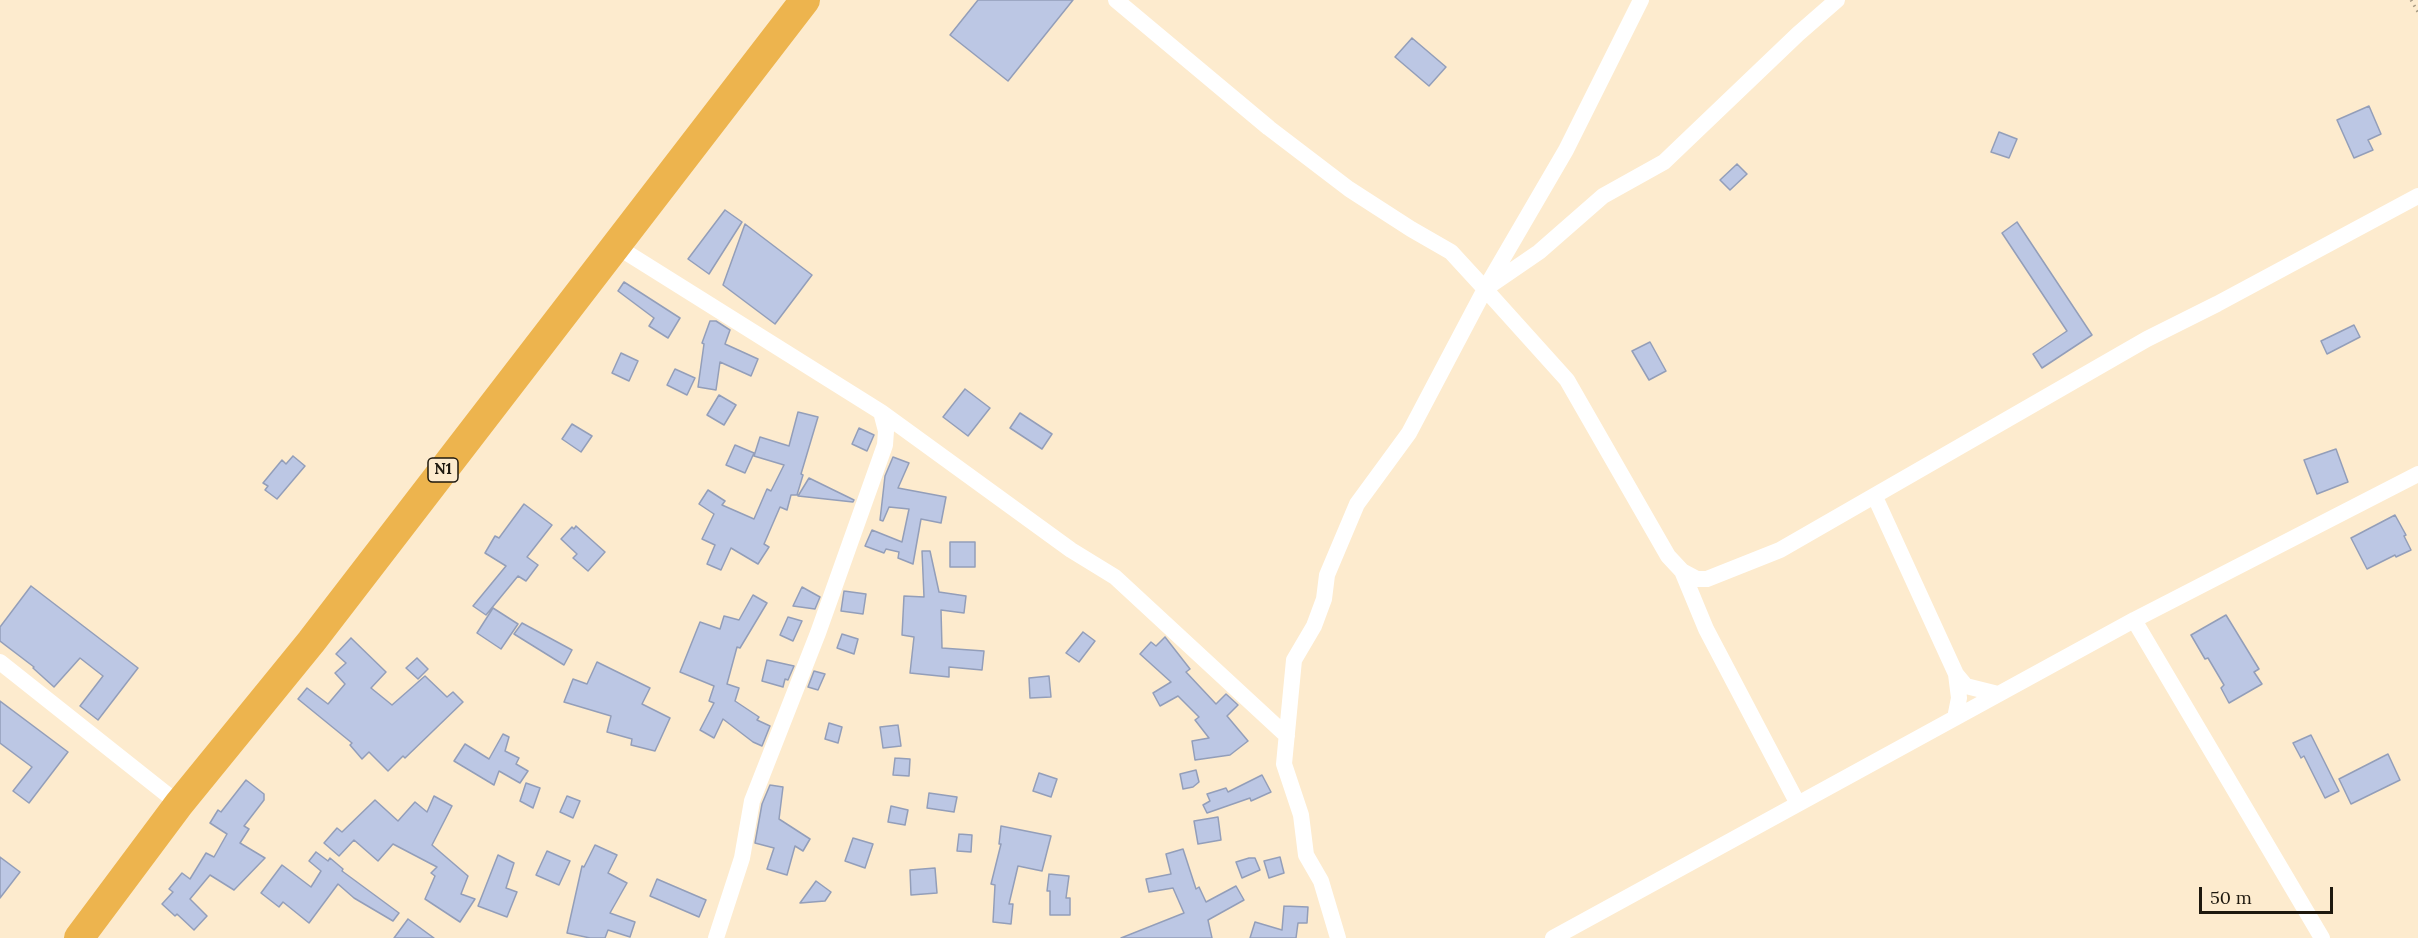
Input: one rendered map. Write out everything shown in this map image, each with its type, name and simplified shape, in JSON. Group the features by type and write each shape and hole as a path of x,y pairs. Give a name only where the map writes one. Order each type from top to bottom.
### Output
{"highway":[{"name":"N1","path":"79,938 179,804 311,642 805,0"}],"street":[{"path":"1116,0 1269,128 1349,189 1411,230 1451,252 1567,380 1668,556 1682,571 1697,579 1707,579 1780,550 2147,339 2418,196"},
{"path":"1338,938 1321,881 1306,855 1301,815 1284,765 1294,660 1314,626 1324,599 1327,575 1357,504 1409,433 1485,289 1566,150 1641,0"},
{"path":"1485,289 1539,252 1603,196 1664,162 1837,0"},
{"path":"616,246 881,412 1071,550 1115,577 1287,736"},
{"path":"716,938 742,858 752,801 818,633 885,445 886,431 881,412"},
{"path":"1553,938 2134,620 2418,474"},
{"path":"1875,497 1956,674 1966,686 1998,694"},
{"path":"1682,571 1706,629 1798,804"},
{"path":"2134,620 2322,938"},
{"path":"0,662 179,804"},
{"path":"1955,718 1959,698 1956,674"}],"path":[{"path":"2411,0 2418,12"}],"building":[{"path":"978,0 1073,0 1008,81 950,35"},
{"path":"1412,38 1446,67 1429,86 1395,57"},
{"path":"2369,106 2381,134 2368,140 2373,150 2354,158 2337,120"},
{"path":"1999,132 2017,139 2009,158 1991,152"},
{"path":"1737,164 1747,174 1730,190 1720,180"},
{"path":"725,210 742,222 709,274 688,259"},
{"path":"2017,222 2092,335 2042,368 2033,354 2067,331 2002,233"},
{"path":"745,224 812,275 775,324 723,285"},
{"path":"624,282 680,318 668,338 649,326 654,318 618,291"},
{"path":"710,321 716,321 730,330 725,344 758,359 751,376 720,362 716,390 698,387 704,344 702,343"},
{"path":"2354,325 2360,337 2327,354 2321,341"},
{"path":"1650,342 1666,371 1649,380 1632,351"},
{"path":"621,353 638,361 629,381 612,373"},
{"path":"675,369 695,378 687,395 667,385"},
{"path":"965,389 990,408 968,436 943,417"},
{"path":"719,395 736,405 724,425 707,415"},
{"path":"798,412 818,417 797,495 791,495 787,510 780,507 764,544 769,547 758,564 731,548 721,570 707,564 715,545 702,539 714,514 699,504 708,490 725,501 722,505 754,519 767,489 771,491 784,465 754,456 760,437 789,446"},
{"path":"1020,413 1052,434 1042,449 1010,428"},
{"path":"572,424 592,436 581,452 562,439"},
{"path":"859,428 874,435 867,451 852,444"},
{"path":"735,445 754,453 745,473 726,465"},
{"path":"2336,449 2348,482 2317,494 2304,460"},
{"path":"293,456 305,466 277,499 265,490 268,486 263,483 282,460 286,464"},
{"path":"893,457 909,463 898,488 946,497 941,523 921,519 913,564 898,558 899,552 886,549 884,553 865,546 872,530 902,542 909,509 889,507 883,521 880,520 885,476"},
{"path":"809,478 854,500 853,502 798,496"},
{"path":"524,504 552,525 527,557 538,565 526,581 518,576 486,615 473,606 506,566 485,553 495,536 499,538"},
{"path":"2395,515 2411,550 2367,569 2351,538"},
{"path":"576,526 605,552 588,571 573,558 577,554 561,539 572,527 574,529"},
{"path":"950,542 975,542 975,567 950,567"},
{"path":"922,551 930,551 939,592 966,596 964,613 941,610 942,648 984,651 982,670 949,667 949,677 910,673 914,637 902,635 904,596 924,597"},
{"path":"31,586 138,668 98,720 80,706 103,676 80,658 54,687 34,667 0,641 0,627"},
{"path":"802,587 820,597 815,609 793,606"},
{"path":"844,591 866,594 863,614 841,611"},
{"path":"753,595 767,603 740,648 737,647 727,684 739,688 735,701 759,717 757,720 770,726 762,746 753,742 723,719 714,738 700,730 714,703 709,701 714,686 680,672 700,622 720,629 724,616 739,620"},
{"path":"493,608 518,624 501,649 477,633"},
{"path":"2226,615 2259,669 2254,672 2262,684 2229,703 2221,688 2224,685 2191,635"},
{"path":"788,617 802,621 793,641 780,635"},
{"path":"522,623 572,650 564,665 514,634"},
{"path":"1083,632 1095,641 1079,662 1066,653"},
{"path":"842,634 858,639 854,654 837,648"},
{"path":"1165,637 1190,669 1186,672 1216,704 1226,694 1238,705 1227,716 1248,741 1230,755 1195,760 1192,741 1209,738 1195,720 1199,717 1178,696 1160,706 1153,693 1171,682 1140,654 1151,642 1156,646"},
{"path":"351,638 386,672 371,688 392,705 425,676 447,697 453,692 463,702 405,758 403,756 388,771 369,752 362,759 350,745 352,743 298,699 307,688 328,704 345,684 335,673 346,663 336,654"},
{"path":"417,658 428,669 418,679 406,668"},
{"path":"767,660 794,666 788,680 785,679 783,687 762,681"},
{"path":"597,662 650,688 642,704 670,718 655,751 631,745 632,739 607,732 611,716 564,702 573,679 587,684"},
{"path":"814,671 825,674 818,690 808,687"},
{"path":"1049,676 1051,697 1030,698 1029,678"},
{"path":"0,701 68,752 29,803 13,791 32,767 0,743"},
{"path":"829,723 842,727 838,743 825,739"},
{"path":"898,725 901,746 883,748 880,727"},
{"path":"503,734 509,737 505,751 519,758 516,764 528,771 520,783 499,771 494,785 454,761 465,744 489,759"},
{"path":"2311,735 2339,791 2325,798 2304,756 2301,758 2293,743"},
{"path":"2388,754 2400,780 2351,804 2339,779"},
{"path":"895,758 910,759 909,776 893,775"},
{"path":"1196,770 1199,782 1193,787 1183,789 1180,774"},
{"path":"1039,773 1057,779 1051,797 1033,791"},
{"path":"1262,775 1271,792 1251,801 1250,798 1207,813 1203,805 1210,801 1207,794 1226,788 1228,792"},
{"path":"246,780 264,794 264,800 244,826 249,829 240,843 265,858 234,890 210,875 190,899 207,916 194,930 162,904 173,892 169,889 182,873 190,879 206,853 214,857 227,834 210,823 218,810 221,812"},
{"path":"526,783 540,788 533,808 520,801"},
{"path":"770,785 783,787 779,819 810,839 803,851 795,846 787,875 767,869 774,848 755,843 762,804"},
{"path":"929,793 957,797 954,812 927,808"},
{"path":"434,796 452,806 432,845 468,876 461,894 475,899 460,922 425,899 435,876 431,873 437,867 393,844 378,861 354,840 339,856 324,843 337,828 342,832 375,800 398,821 415,802 427,812"},
{"path":"567,796 580,801 573,818 560,812"},
{"path":"891,806 908,810 905,825 888,822"},
{"path":"1218,817 1221,840 1198,844 1194,821"},
{"path":"1001,826 1051,836 1042,871 1018,866 1009,904 1013,904 1011,924 993,922 995,885 991,884 1001,844 999,844"},
{"path":"959,834 972,835 971,852 957,851"},
{"path":"853,838 873,844 865,868 845,861"},
{"path":"595,845 617,855 608,873 627,883 610,913 635,922 630,937 608,930 605,938 590,938 567,933 582,866 584,867"},
{"path":"1183,849 1196,889 1199,887 1206,902 1236,886 1244,900 1208,920 1212,938 1121,938 1184,913 1173,888 1149,892 1146,879 1171,874 1166,854"},
{"path":"547,851 570,861 559,885 536,875"},
{"path":"316,852 328,861 330,858 343,869 342,871 399,913 393,921 354,898 338,884 309,923 283,902 279,907 261,893 282,865 311,887 321,871 309,861"},
{"path":"498,855 514,863 506,888 517,892 507,917 478,906"},
{"path":"0,857 20,872 0,898"},
{"path":"1280,857 1284,873 1269,878 1264,861"},
{"path":"1255,858 1260,870 1242,878 1236,862"},
{"path":"935,868 937,893 911,895 910,870"},
{"path":"1049,874 1069,876 1066,898 1070,898 1070,915 1050,915 1050,891 1047,891"},
{"path":"657,879 706,900 699,917 650,896"},
{"path":"816,881 831,892 825,901 800,903"},
{"path":"1284,906 1308,907 1307,923 1298,923 1296,938 1250,938 1255,922 1282,930"},
{"path":"408,919 434,938 394,938"}]}
